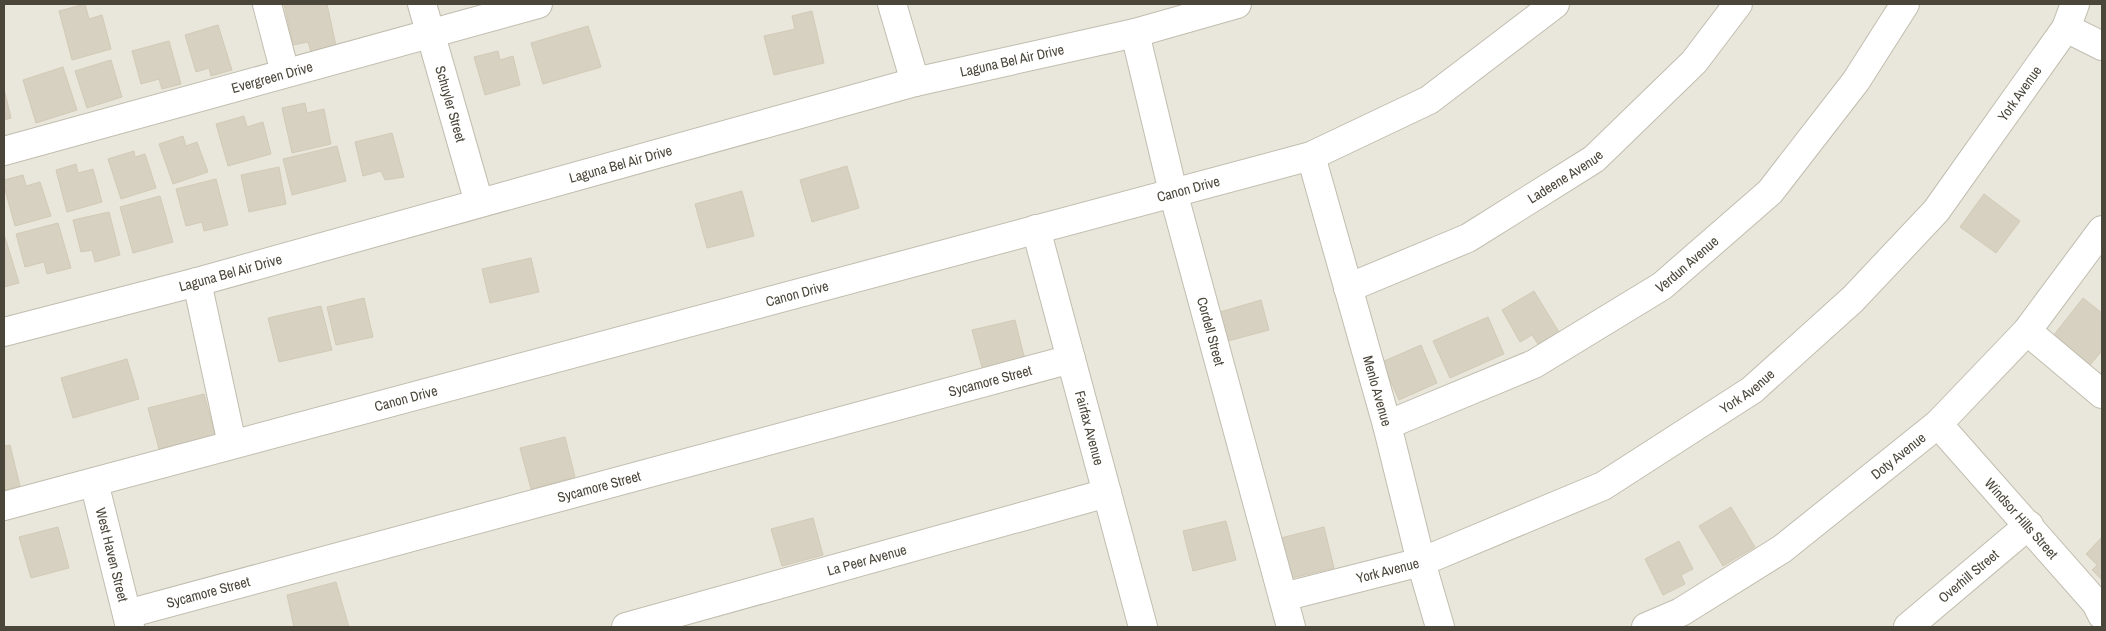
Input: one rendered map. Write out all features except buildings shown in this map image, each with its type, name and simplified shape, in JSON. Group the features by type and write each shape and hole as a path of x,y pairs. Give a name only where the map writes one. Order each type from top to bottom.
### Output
{"street":[{"path":"267,4 284,73"},
{"name":"Schuyler Street","path":"422,4 479,203"},
{"name":"Evergreen Drive","path":"4,151 430,32 538,4"},
{"path":"892,4 914,82"},
{"name":"Laguna Bel Air Drive","path":"4,332 197,282 914,82 1135,33 1237,4"},
{"name":"Canon Drive","path":"4,506 1311,156 1430,100 1555,4"},
{"name":"Ladeene Avenue","path":"1348,288 1468,238 1594,159 1694,62 1738,4"},
{"name":"Verdun Avenue","path":"1387,425 1534,364 1662,286 1770,192 1856,81 1905,4"},
{"path":"2071,16 2102,46"},
{"name":"York Avenue","path":"1283,597 1421,562 1603,486 1752,390 1853,300 1936,211 2071,16"},
{"name":"Cordell Street","path":"1135,33 1173,192 1291,627"},
{"name":"Menlo Avenue","path":"1311,156 1387,425 1421,562 1440,627"},
{"name":"Fairfax Avenue","path":"1036,229 1144,627"},
{"name":"Doty Avenue","path":"1646,627 1680,612 1782,549 1938,424 2027,331 2102,230"},
{"path":"197,282 232,444"},
{"path":"2027,331 2102,394"},
{"name":"Sycamore Street","path":"129,621 1071,360"},
{"name":"Windsor Hills Street","path":"1938,424 2096,603 2102,615"},
{"name":"West Haven Street","path":"94,482 129,621"},
{"name":"La Peer Avenue","path":"626,627 1107,493"},
{"name":"Overhill Street","path":"1908,627 2029,525"}],"shaded area":[{"path":"4,4 2102,4 2102,627 4,627"}]}
